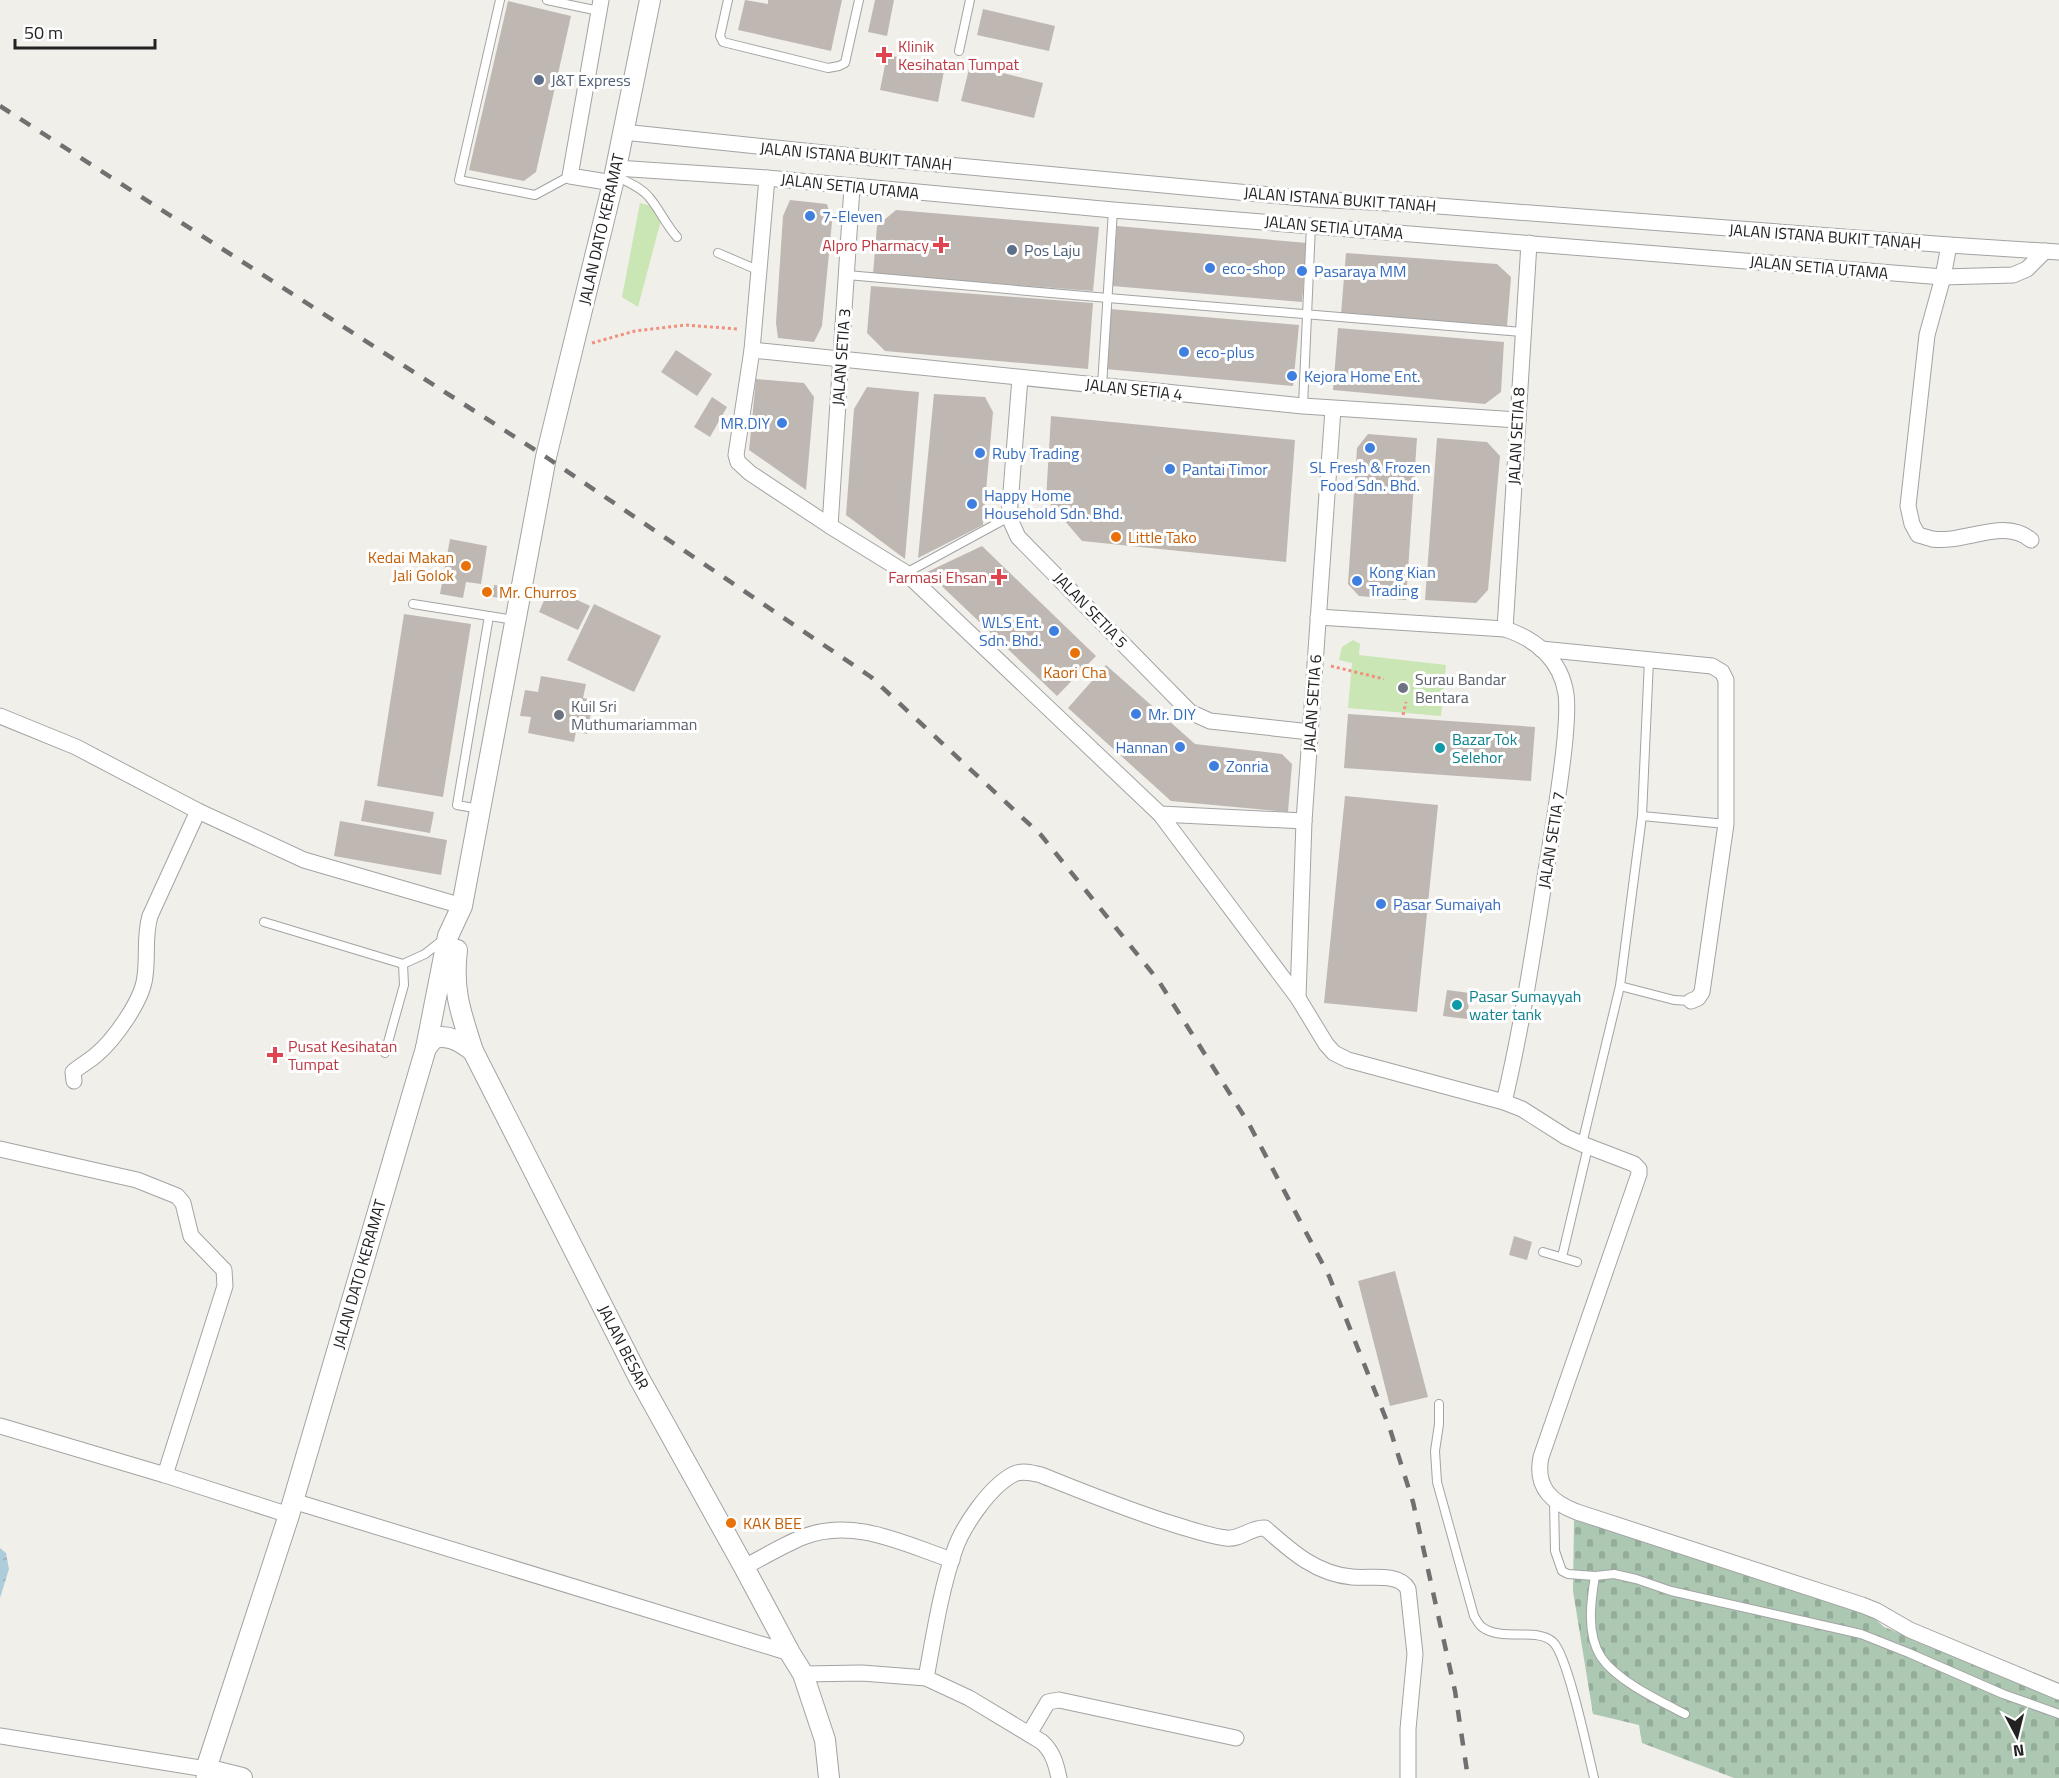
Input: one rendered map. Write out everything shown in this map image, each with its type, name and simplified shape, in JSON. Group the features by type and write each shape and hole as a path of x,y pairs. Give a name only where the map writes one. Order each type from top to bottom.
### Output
{"street":[{"name":"JALAN DATO KERAMAT","path":"205,1774 291,1508 426,1048 448,936 462,906 482,809 546,457 614,175 650,0"},
{"path":"570,176 600,5"},
{"name":"JALAN ISTANA BUKIT TANAH","path":"623,132 862,157 1314,199 1425,205 2052,252"},
{"name":"JALAN SETIA UTAMA","path":"570,176 767,178 1113,210 1943,277 2013,275 2027,269 2052,252"},
{"path":"767,178 752,350 737,460 750,473 906,573 1160,814 1298,998 1334,1053 1348,1060 1504,1102 1522,1109 1585,1146 1634,1164 1639,1170 1640,1174 1540,1457 1538,1470 1543,1488 1554,1501 1576,1512 1862,1605 1910,1630 2059,1692"},
{"name":"JALAN SETIA 3","path":"830,526 852,187"},
{"name":"JALAN SETIA 8","path":"1505,629 1529,243"},
{"path":"1948,246 1943,277 1927,335 1908,506 1912,524 1918,535 1932,539 2009,530 2022,533 2031,540"},
{"name":"JALAN SETIA 4","path":"752,350 1333,409 1518,420"},
{"path":"1009,517 1020,378"},
{"name":"JALAN SETIA 6","path":"1298,998 1304,821 1333,409"},
{"name":"JALAN SETIA 5","path":"1009,517 1018,537 1190,712 1210,721 1310,732"},
{"name":"JALAN SETIA 7","path":"1318,617 1505,629 1532,640 1557,667 1562,679 1566,694 1562,772 1522,1018 1504,1102"},
{"path":"1541,649 1712,666 1722,672 1726,680 1726,824 1701,992 1698,998 1691,1001"},
{"path":"0,716 76,747 198,811 304,860 462,906"},
{"path":"74,1082 73,1072 96,1056 117,1033 143,988 146,974 146,934 150,916 198,811"},
{"path":"1160,814 1304,821"},
{"name":"JALAN BESAR","path":"462,906 454,974 457,1001 472,1051 639,1378 789,1653 803,1674 825,1740 829,1778"},
{"path":"426,1048 434,1038 443,1036 462,1042 472,1051"},
{"path":"0,1149 137,1180 177,1196 183,1203 191,1236 224,1270 225,1286 165,1475"},
{"path":"0,1426 789,1653"},
{"path":"926,1678 952,1560 960,1536 993,1488 1016,1474 1024,1472 1041,1475 1143,1515 1214,1536 1229,1539 1239,1537 1258,1527 1265,1528 1306,1562 1324,1572 1400,1581 1408,1589 1415,1654 1408,1729 1408,1778"},
{"path":"744,1567 803,1537 846,1529 872,1533 952,1560"},
{"path":"803,1674 862,1673 926,1678 969,1698 1047,1747 1054,1758 1059,1778"},
{"path":"1029,1734 1048,1702 1059,1700 1236,1738"},
{"path":"0,1737 205,1774 242,1778"}],"lane":[{"path":"500,0 459,180 536,195 570,176"},
{"path":"547,0 600,5"},
{"path":"728,0 720,36 723,42 828,68 845,63 859,0"},
{"path":"959,51 970,0"},
{"path":"614,175 649,196 665,223 677,237"},
{"path":"1102,386 1113,210"},
{"path":"1304,406 1311,225"},
{"path":"718,253 760,271"},
{"path":"847,275 1522,332"},
{"path":"906,573 1009,517"},
{"path":"413,604 515,620"},
{"path":"482,809 457,805 489,616"},
{"path":"1562,1257 1620,986 1642,816 1649,660"},
{"path":"1642,816 1726,824"},
{"path":"264,922 403,964 425,954 448,936"},
{"path":"385,1053 404,985 403,964"},
{"path":"1620,986 1691,1001"},
{"path":"1543,1252 1577,1262"},
{"path":"1439,1404 1435,1451 1437,1482 1474,1616 1482,1627 1498,1634 1538,1636 1552,1641 1561,1652 1582,1725 1594,1778"},
{"path":"1554,1501 1555,1551 1562,1570 1568,1574 1595,1576 1614,1574 1671,1591 1861,1634 2003,1694 2059,1714"},
{"path":"1595,1576 1590,1606 1592,1630 1601,1657 1612,1669 1644,1693 1684,1714"}],"path":[{"path":"571,356 588,344 635,331 686,325 753,330"},
{"path":"1315,663 1384,679"},
{"path":"1403,715 1406,702"}],"green space":[{"path":"640,203 664,209 638,307 622,297"},
{"path":"1353,640 1360,644 1359,655 1446,665 1441,716 1348,708 1352,663 1339,660 1342,647"},
{"path":"1574,1517 1869,1613 1884,1627 2059,1697 2059,1778 1734,1778 1642,1743 1639,1725 1593,1714 1573,1591"}],"water":[{"path":"0,1548 6,1553 9,1569 0,1598"}],"building":[{"path":"745,0 768,4 768,0 842,0 831,51 738,30"},
{"path":"875,0 894,0 887,36 868,32"},
{"path":"508,1 571,16 536,172 524,181 469,170"},
{"path":"983,9 1055,26 1049,51 977,35"},
{"path":"887,55 945,66 938,102 880,90"},
{"path":"970,65 1043,83 1034,118 961,101"},
{"path":"790,200 827,204 832,222 822,326 814,342 778,338 776,323 783,216"},
{"path":"896,210 1099,227 1093,291 873,274 877,226"},
{"path":"1117,226 1307,243 1302,302 1112,286"},
{"path":"1346,253 1497,264 1511,277 1507,326 1341,314"},
{"path":"871,286 1093,303 1088,369 885,351 867,333"},
{"path":"1110,309 1299,325 1293,386 1105,369"},
{"path":"1338,328 1504,342 1501,392 1485,404 1333,390"},
{"path":"676,350 712,374 697,396 661,372"},
{"name":"MR.DIY","path":"756,379 804,383 814,397 806,490 749,450"},
{"path":"867,387 919,392 905,559 846,515 854,409"},
{"path":"934,394 985,397 993,412 983,525 918,558"},
{"path":"712,397 727,407 710,437 694,427"},
{"name":"Pantai Timor","path":"1051,416 1295,440 1286,562 1082,541 1046,499"},
{"path":"1368,434 1417,438 1406,600 1359,596 1348,584 1357,448"},
{"path":"1437,438 1487,442 1500,456 1488,590 1476,603 1425,600"},
{"path":"450,539 487,546 481,584 466,582 463,598 440,594"},
{"path":"982,546 1096,656 1057,696 927,572"},
{"path":"494,585 501,586 499,598 482,595 483,586 494,588"},
{"path":"550,587 590,606 578,630 539,612"},
{"path":"594,604 661,636 634,692 567,660"},
{"path":"404,614 471,624 443,797 377,786"},
{"path":"1106,665 1195,744 1282,754 1292,764 1288,812 1171,801 1068,708"},
{"path":"541,676 586,684 583,698 593,700 587,734 576,732 574,742 528,733 531,717 520,716 525,690 538,692"},
{"name":"Bazar Tok Selehor","path":"1348,714 1535,727 1531,781 1344,768"},
{"name":"Pasar Sumaiyah","path":"1345,796 1438,805 1417,1012 1324,1003"},
{"path":"365,800 434,812 430,833 361,821"},
{"path":"340,821 447,840 441,875 334,856"},
{"name":"Pasar Sumayyah water tank","path":"1447,990 1470,993 1467,1019 1443,1016"},
{"path":"1514,1236 1532,1242 1527,1260 1509,1255"},
{"path":"1395,1271 1428,1397 1390,1406 1358,1281"}],"railway":[{"path":"0,106 546,457 871,677 1041,835 1158,980 1249,1124 1329,1276 1390,1429 1413,1502 1455,1691 1468,1778"}],"place":[{"name":"Klinik Kesihatan Tumpat","path":"884,55"},
{"name":"J&T Express","path":"539,80"},
{"name":"7-Eleven","path":"810,216"},
{"name":"Alpro Pharmacy","path":"941,245"},
{"name":"Pos Laju","path":"1012,250"},
{"name":"eco-shop","path":"1210,268"},
{"name":"Pasaraya MM","path":"1302,271"},
{"name":"eco-plus","path":"1184,352"},
{"name":"Kejora Home Ent.","path":"1292,376"},
{"name":"MR.DIY","path":"782,423"},
{"name":"SL Fresh & Frozen Food Sdn. Bhd.","path":"1370,448"},
{"name":"Ruby Trading","path":"980,453"},
{"name":"Pantai Timor","path":"1170,469"},
{"name":"Happy Home Household Sdn. Bhd.","path":"972,504"},
{"name":"Little Tako","path":"1116,537"},
{"name":"Kedai Makan Jali Golok","path":"466,566"},
{"name":"Farmasi Ehsan","path":"999,577"},
{"name":"Kong Kian Trading","path":"1357,581"},
{"name":"Mr. Churros","path":"487,592"},
{"name":"WLS Ent. Sdn. Bhd.","path":"1054,631"},
{"name":"Kaori Cha","path":"1075,653"},
{"name":"Surau Bandar Bentara","path":"1403,688"},
{"name":"Mr. DIY","path":"1136,714"},
{"name":"Kuil Sri Muthumariamman","path":"559,715"},
{"name":"Hannan","path":"1180,747"},
{"name":"Bazar Tok Selehor","path":"1440,748"},
{"name":"Zonria","path":"1214,766"},
{"name":"Pasar Sumaiyah","path":"1381,904"},
{"name":"Pasar Sumayyah water tank","path":"1457,1005"},
{"name":"Pusat Kesihatan Tumpat","path":"275,1055"},
{"name":"KAK BEE","path":"731,1523"}]}
